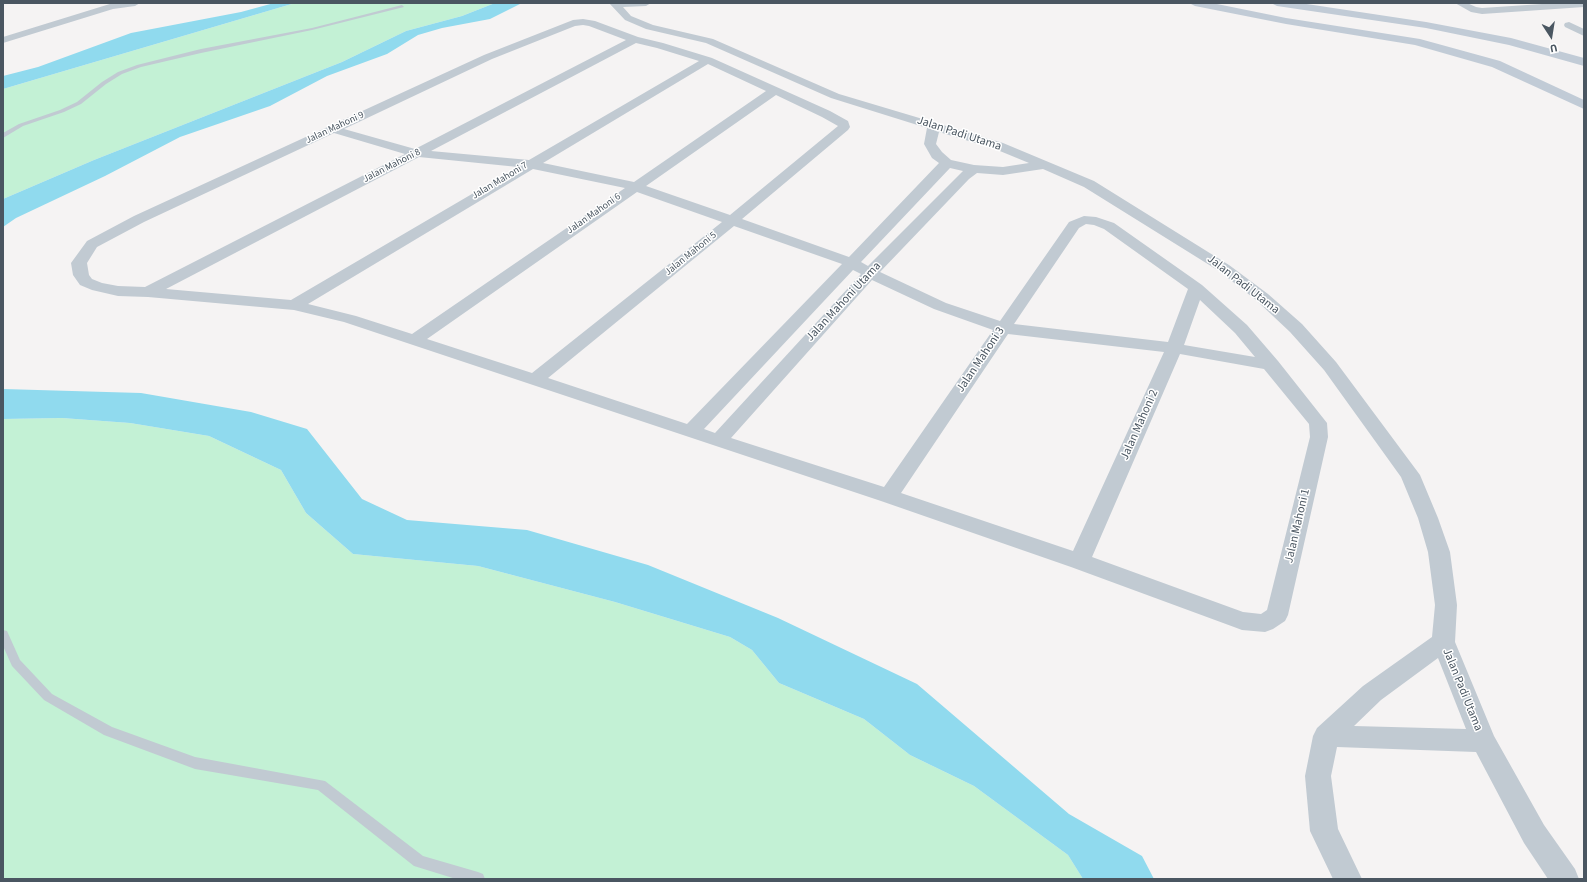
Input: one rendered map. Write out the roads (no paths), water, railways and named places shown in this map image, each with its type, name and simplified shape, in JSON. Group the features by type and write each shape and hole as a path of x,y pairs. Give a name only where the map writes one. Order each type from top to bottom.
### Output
{"street":[{"path":"3,40 111,4 135,3"},
{"path":"614,4 646,3"},
{"path":"1195,3 1286,21 1416,42 1496,64 1557,90 1584,105"},
{"path":"1277,3 1426,25 1511,42 1584,62"},
{"path":"1460,3 1478,11 1584,4"},
{"name":"Jalan Padi Utama","path":"614,4 628,18 650,27 709,41 835,96 999,146 1089,184 1224,268 1268,302 1296,328 1330,366 1410,475 1439,552 1446,605 1443,642 1483,741 1534,834 1565,879"},
{"name":"Jalan Mahoni 9","path":"148,292 118,291 98,287 86,282 81,275 79,263 92,244 139,219 488,57 573,23 591,23 635,40"},
{"path":"1584,23 1569,25 1584,33"},
{"path":"635,40 659,45 708,60 774,91"},
{"name":"Jalan Mahoni 8","path":"148,292 635,40"},
{"name":"Jalan Mahoni 7","path":"294,305 529,164 708,60"},
{"name":"Jalan Mahoni 5","path":"535,380 733,220 844,127 844,124 841,121 774,91"},
{"name":"Jalan Mahoni 6","path":"414,340 634,186 774,91"},
{"path":"934,125 930,144 937,155 947,163 974,169 1003,170 1044,165"},
{"path":"332,129 417,153 529,164 634,186 852,263 870,274 940,306 1003,328 1174,348 1272,365"},
{"name":"Jalan Mahoni Utama","path":"690,431 947,163"},
{"name":"Jalan Mahoni Utama","path":"718,440 870,274 964,176 974,169"},
{"name":"Jalan Mahoni 3","path":"888,496 1074,225 1084,220 1096,221 1109,226 1196,288"},
{"path":"1196,288 1241,329 1272,365"},
{"name":"Jalan Mahoni 2","path":"1079,561 1174,348 1196,288"},
{"path":"148,292 294,305 350,319 888,496 1079,561"},
{"name":"Jalan Mahoni 1","path":"1079,561 1242,621 1265,623 1277,615 1318,437 1318,423 1272,365"},
{"path":"1348,879 1324,831 1318,776 1326,736 1372,693 1443,642"},
{"path":"1326,736 1483,741"}],"lane":[{"path":"3,136 20,125 62,111 79,103 104,83 120,73 139,66 201,51 312,29 402,6"},
{"path":"3,634 16,663 48,696 108,731 196,763 321,785 419,861 478,879"}],"water":[{"path":"274,3 295,3 3,89 3,76 38,67 131,33 241,12"},
{"path":"495,3 522,3 490,19 442,28 418,35 387,54 327,76 270,106 180,137 105,176 16,218 3,227 3,199 94,160 342,62 406,31 462,16"},
{"path":"3,389 141,393 251,412 307,429 362,499 407,520 527,530 648,565 778,618 917,684 1069,814 1142,856 1154,879 1083,879 1068,855 974,786 910,755 864,719 779,683 752,650 730,637 615,602 478,566 353,554 306,513 281,470 209,436 130,423 62,418 3,419"}]}
